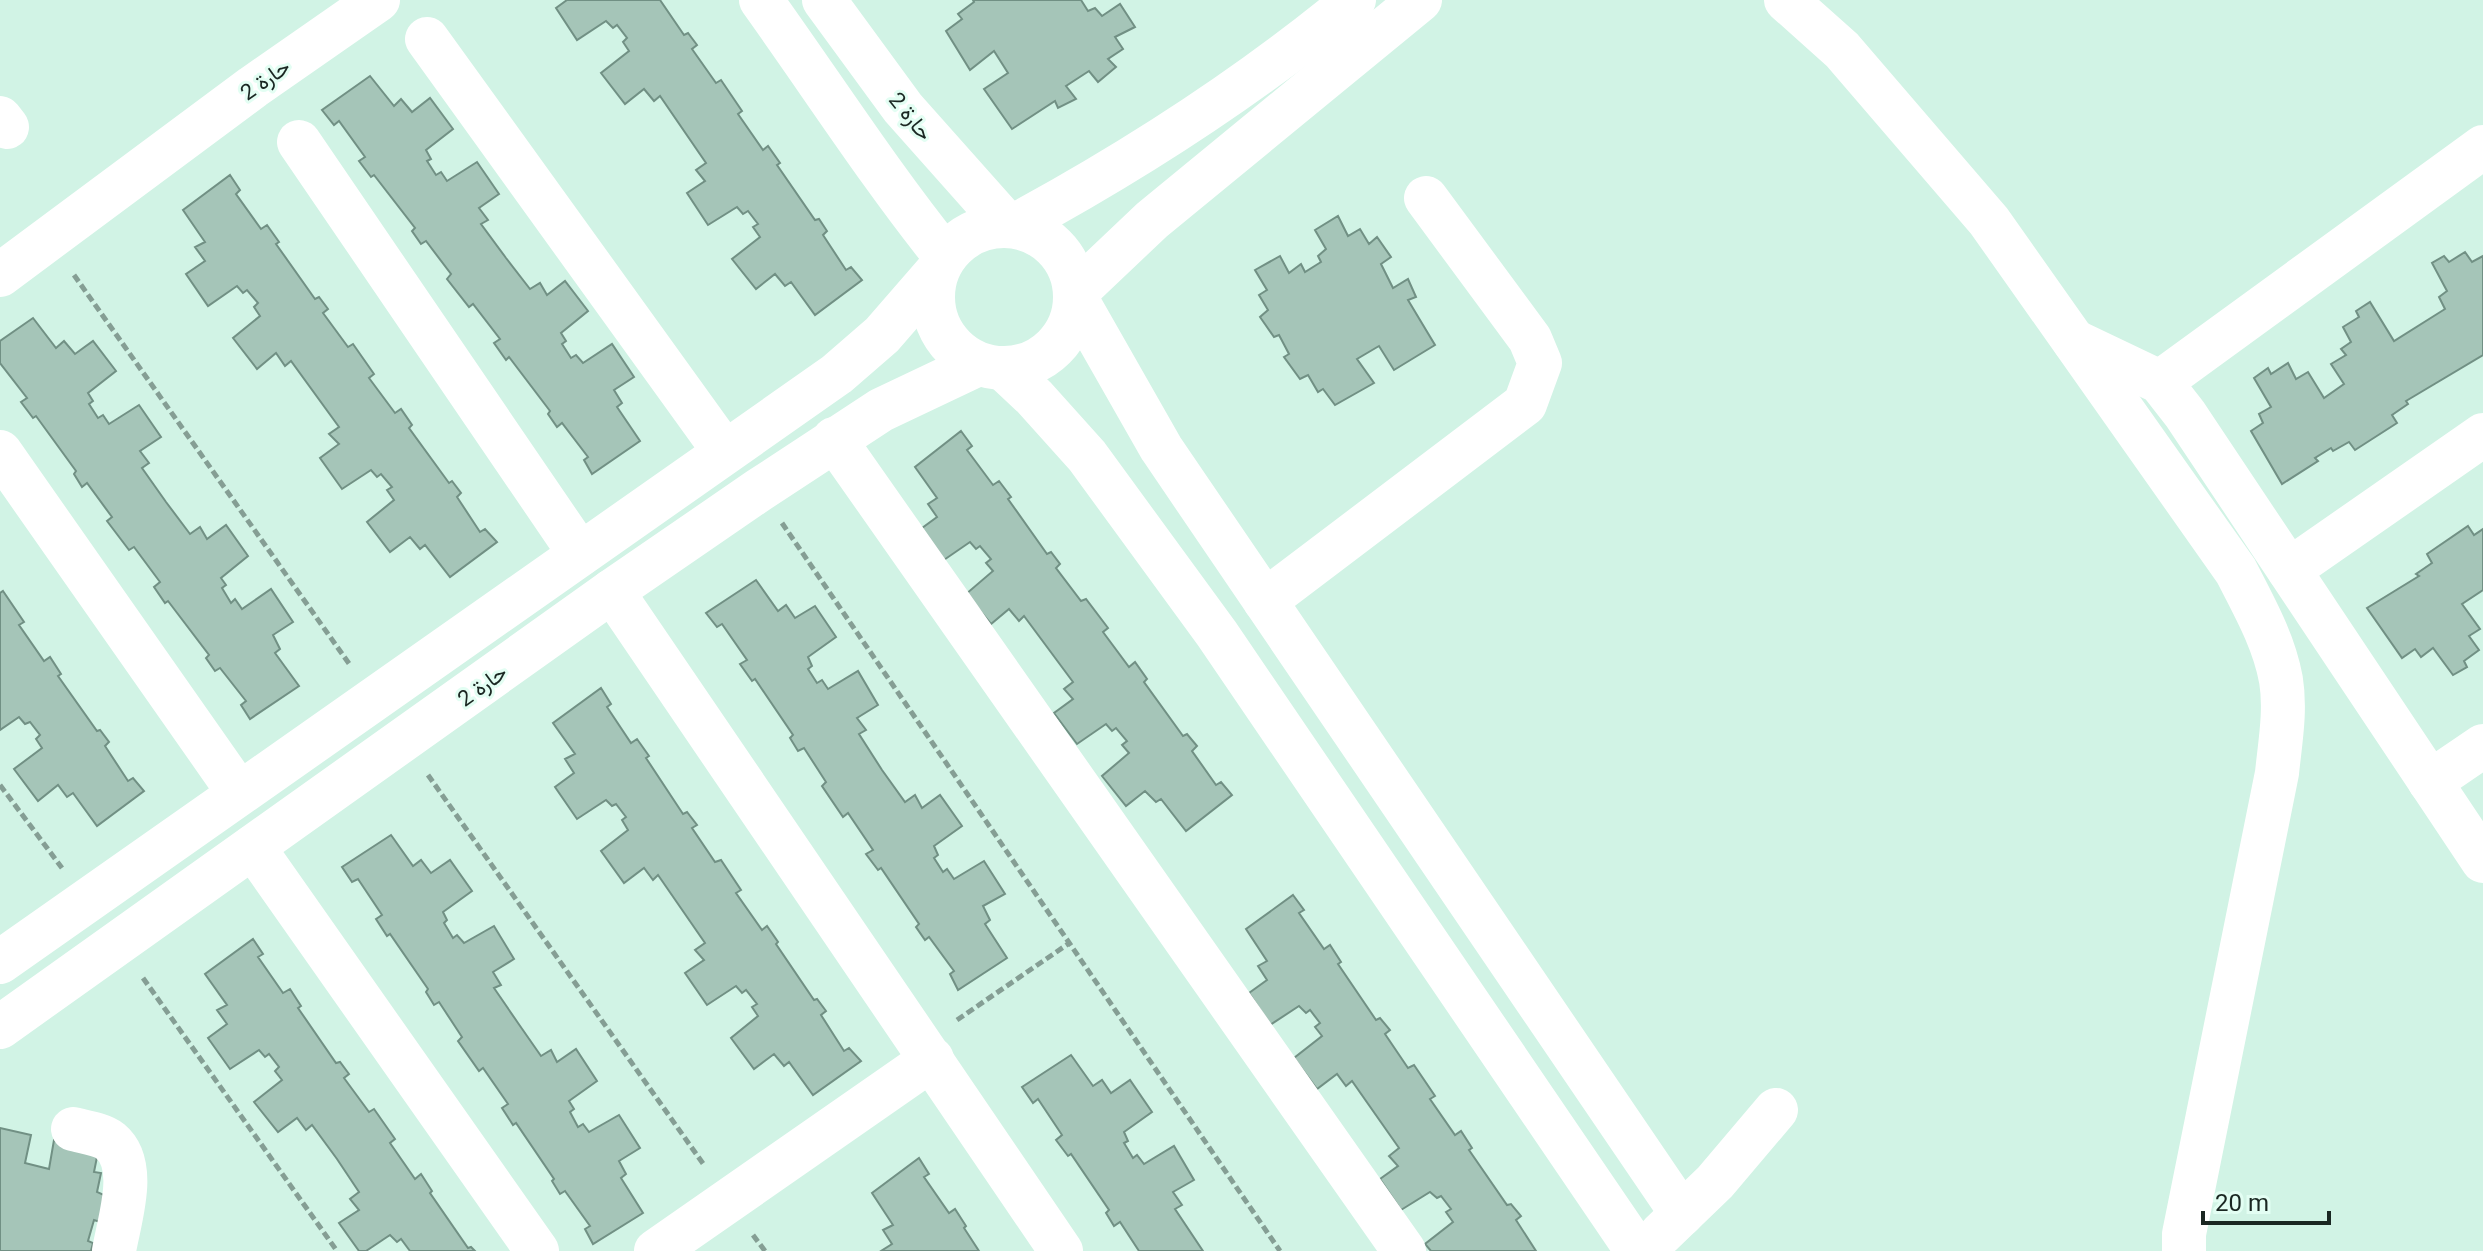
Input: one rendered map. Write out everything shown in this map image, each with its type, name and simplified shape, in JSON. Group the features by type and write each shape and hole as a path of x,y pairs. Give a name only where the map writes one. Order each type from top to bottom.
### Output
{"street":[{"path":"761,0 838,108 940,265 932,292 933,310 949,343 961,356 991,367 1034,397 1087,456 1217,634 1640,1251 1715,1182 1776,1110"},
{"name":"حارة 2","path":"824,0 903,108 1011,226"},
{"path":"1011,226 1158,144 1312,35 1354,0"},
{"path":"1075,295 1152,220 1420,0"},
{"path":"1786,0 1842,50 1989,221 2236,571 2268,635 2281,681 2282,721 2277,773 2184,1234 2184,1251"},
{"name":"حارة 2","path":"0,275 253,87 361,2"},
{"path":"427,39 724,451"},
{"path":"299,142 580,554"},
{"path":"2160,382 2483,147"},
{"path":"1265,601 1525,404 1540,363 1530,339 1426,198"},
{"path":"0,962 861,355 882,335 957,243 989,227 1011,226 1030,230 1057,249 1072,277 1075,295 1073,315 1066,333 1040,359 1023,366 991,367"},
{"path":"1075,295 1161,448 1682,1214"},
{"path":"2074,341 2160,382 2185,414 2483,861"},
{"name":"حارة 2","path":"0,1027 612,591 834,439 881,410 991,367"},
{"path":"2289,570 2483,435"},
{"path":"834,439 1404,1251"},
{"path":"0,452 239,793"},
{"path":"612,591 1061,1251"},
{"path":"2430,782 2483,746"},
{"path":"253,847 537,1251"},
{"path":"656,1251 927,1052"},
{"path":"73,1129 109,1139 121,1155 126,1179 114,1251"}],"path":[{"path":"88,295 374,699"},
{"path":"759,490 1280,1251"},
{"path":"404,741 765,1251"},
{"path":"0,785 86,901"},
{"path":"118,944 337,1251"},
{"path":"927,1052 1068,944"}],"building":[{"path":"567,0 660,0 684,35 688,33 697,45 692,49 716,83 721,80 742,111 738,114 763,150 768,146 780,163 777,165 815,220 819,219 827,231 823,235 846,270 851,267 862,280 815,315 791,282 785,286 775,274 756,289 732,259 760,237 753,227 758,224 748,211 743,214 737,207 708,225 687,193 705,181 696,170 706,163 660,96 654,101 644,89 625,104 601,73 629,51 623,42 627,38 617,25 613,28 606,21 577,40 556,8"},
{"path":"973,0 1081,0 1088,11 1095,8 1102,16 1120,4 1135,27 1115,37 1123,49 1108,59 1116,67 1098,82 1089,71 1066,86 1076,99 1058,108 1055,101 1012,129 984,89 1008,73 994,51 970,70 946,31 962,19 958,14"},
{"path":"370,76 394,106 401,99 412,112 430,98 453,129 426,150 431,159 427,161 436,175 441,172 447,181 477,162 499,194 479,208 488,220 481,224 506,258 530,289 540,283 547,295 565,281 588,311 561,333 566,341 562,344 571,358 576,355 583,363 612,344 634,377 614,390 622,403 617,407 640,441 592,474 584,460 588,457 562,423 557,427 548,414 550,411 509,357 506,360 494,343 500,339 473,304 469,307 447,279 451,274 426,241 421,244 412,231 415,228 374,175 371,177 359,161 365,157 339,121 334,125 322,110"},
{"path":"230,175 240,190 236,194 261,229 267,225 279,242 276,244 315,299 319,297 328,309 323,313 348,347 353,344 374,374 369,378 395,413 401,409 412,425 409,428 449,483 452,481 461,493 457,497 480,532 485,529 497,542 450,577 425,545 420,549 410,537 390,552 367,522 394,500 387,490 392,487 381,474 377,477 371,470 342,489 320,458 339,444 329,434 339,427 291,361 285,366 276,353 257,369 233,338 260,316 254,307 258,303 247,290 243,293 237,286 208,306 186,274 205,261 195,247 205,242 183,210"},
{"path":"1338,216 1348,236 1360,229 1369,244 1377,237 1391,257 1381,264 1393,288 1408,279 1416,297 1408,300 1435,345 1394,370 1379,346 1357,359 1374,383 1335,405 1323,389 1318,392 1308,375 1300,379 1284,357 1289,354 1279,335 1274,337 1260,317 1268,310 1259,295 1267,290 1255,270 1280,256 1289,273 1301,264 1305,272 1321,262 1318,256 1326,249 1315,230"},
{"path":"2465,252 2472,262 2483,256 2483,355 2406,401 2408,404 2392,415 2397,423 2355,450 2349,442 2333,451 2331,448 2315,458 2318,461 2282,484 2251,431 2263,423 2259,414 2271,407 2254,378 2268,368 2271,374 2288,363 2296,379 2308,372 2324,398 2344,384 2331,364 2346,355 2341,349 2351,342 2343,327 2359,317 2356,311 2370,302 2394,341 2445,309 2439,297 2447,291 2432,263 2444,256 2449,262"},
{"path":"33,318 56,348 64,341 75,354 93,341 116,371 88,393 93,401 89,404 98,418 103,415 109,424 139,405 161,437 140,451 149,463 142,468 166,502 190,534 200,527 207,539 226,525 248,556 221,578 226,585 222,588 231,603 235,599 242,609 271,589 293,622 273,635 280,649 275,653 299,686 250,719 241,705 246,701 220,668 215,671 206,658 209,655 154,587 160,582 134,547 129,550 107,521 112,517 87,483 82,487 74,474 76,471 36,416 33,418 21,402 27,398 0,363 0,341"},
{"path":"961,431 972,446 967,450 993,485 999,481 1011,497 1008,499 1047,554 1051,552 1060,564 1056,568 1081,601 1086,599 1108,628 1103,632 1129,667 1135,662 1147,679 1144,682 1183,736 1187,734 1197,746 1192,751 1216,785 1221,782 1232,795 1186,831 1161,799 1156,802 1145,791 1126,806 1102,776 1129,753 1122,745 1127,741 1116,728 1112,731 1106,724 1077,744 1054,713 1073,699 1064,689 1073,682 1024,616 1019,621 1009,609 991,624 966,594 993,571 986,563 991,559 980,546 976,549 970,542 941,562 918,531 937,517 928,504 937,498 915,467"},
{"path":"2468,526 2474,535 2483,529 2483,590 2462,604 2480,629 2469,636 2479,650 2464,661 2467,667 2453,675 2433,648 2421,657 2415,649 2402,658 2367,608 2419,576 2416,574 2432,563 2427,554"},
{"path":"756,580 778,611 786,605 795,618 815,606 836,637 808,657 812,666 808,669 817,683 822,680 828,689 858,671 878,705 857,718 866,730 859,734 882,770 905,802 915,795 922,808 940,795 962,826 934,846 938,855 934,858 943,872 947,869 954,879 984,861 1005,894 983,906 990,920 985,924 1007,958 958,990 950,974 954,971 929,937 925,940 916,927 919,924 881,868 878,870 866,854 873,850 848,813 843,817 822,786 826,782 804,748 798,751 790,738 793,735 755,679 752,681 740,664 747,660 722,624 717,627 706,613"},
{"path":"3,591 24,622 19,625 44,661 50,657 61,674 58,676 97,731 100,730 109,742 105,746 128,781 133,778 144,791 97,826 73,793 67,797 58,785 38,801 14,769 42,748 36,739 40,735 30,722 25,724 19,717 0,730 0,593"},
{"path":"601,688 611,704 607,707 631,743 637,739 683,814 687,812 697,825 692,828 715,862 721,860 741,890 736,893 762,930 767,926 814,1000 817,999 826,1011 821,1015 844,1051 849,1048 861,1061 813,1095 789,1062 784,1066 774,1054 754,1069 731,1038 758,1016 752,1007 757,1004 746,990 742,993 736,986 707,1005 685,973 704,960 695,950 705,943 658,875 653,880 644,868 624,883 601,851 628,830 622,820 626,817 616,804 612,806 606,800 577,819 555,787 574,773 565,759 575,754 553,723"},
{"path":"391,835 413,866 421,860 431,873 450,860 472,891 443,912 447,920 444,923 453,938 457,935 464,943 494,926 514,959 493,972 501,985 494,988 541,1056 551,1050 557,1062 576,1049 597,1081 569,1101 574,1109 570,1112 578,1127 583,1124 589,1132 619,1115 640,1148 619,1161 626,1174 621,1178 643,1213 593,1244 585,1229 590,1226 565,1191 560,1194 552,1181 554,1179 516,1123 513,1125 502,1108 508,1104 483,1068 479,1071 458,1041 462,1037 439,1002 434,1005 426,992 428,989 376,919 382,915 358,879 352,882 342,867"},
{"path":"1293,895 1304,910 1299,913 1324,949 1330,945 1341,962 1338,964 1376,1020 1380,1018 1390,1030 1385,1034 1408,1068 1414,1065 1435,1096 1430,1099 1455,1135 1461,1131 1472,1148 1469,1150 1507,1205 1511,1204 1521,1216 1516,1220 1536,1251 1431,1251 1425,1244 1453,1222 1446,1212 1451,1209 1441,1196 1437,1198 1430,1192 1401,1210 1380,1179 1398,1166 1389,1156 1399,1148 1352,1081 1346,1086 1337,1074 1317,1089 1294,1058 1322,1036 1315,1027 1320,1023 1310,1010 1306,1013 1299,1006 1270,1025 1249,993 1267,980 1258,966 1267,961 1246,929"},
{"path":"253,939 263,954 258,957 283,993 290,989 301,1006 298,1008 336,1063 340,1062 349,1074 344,1078 369,1112 374,1109 395,1139 390,1143 415,1179 421,1174 432,1191 430,1193 468,1248 475,1251 410,1251 401,1239 397,1242 390,1235 366,1251 359,1251 339,1223 359,1210 350,1199 359,1192 337,1159 312,1125 306,1130 297,1118 278,1132 254,1102 282,1080 275,1071 279,1067 269,1054 265,1057 259,1050 230,1069 208,1038 227,1024 217,1010 227,1005 205,974"},
{"path":"1071,1055 1093,1086 1102,1080 1111,1093 1130,1080 1152,1112 1124,1132 1128,1141 1124,1143 1133,1158 1137,1155 1144,1164 1174,1146 1194,1180 1173,1192 1182,1205 1175,1209 1203,1251 1139,1251 1120,1222 1114,1226 1106,1213 1109,1210 1071,1154 1068,1156 1056,1140 1062,1135 1038,1099 1033,1103 1022,1087"},
{"path":"0,1128 31,1135 25,1163 49,1169 54,1140 98,1152 94,1172 101,1173 97,1192 104,1195 100,1222 94,1220 88,1241 93,1243 91,1251 0,1251"},
{"path":"919,1158 929,1174 924,1177 949,1213 955,1209 979,1251 881,1251 892,1244 883,1230 893,1225 872,1193"}]}
